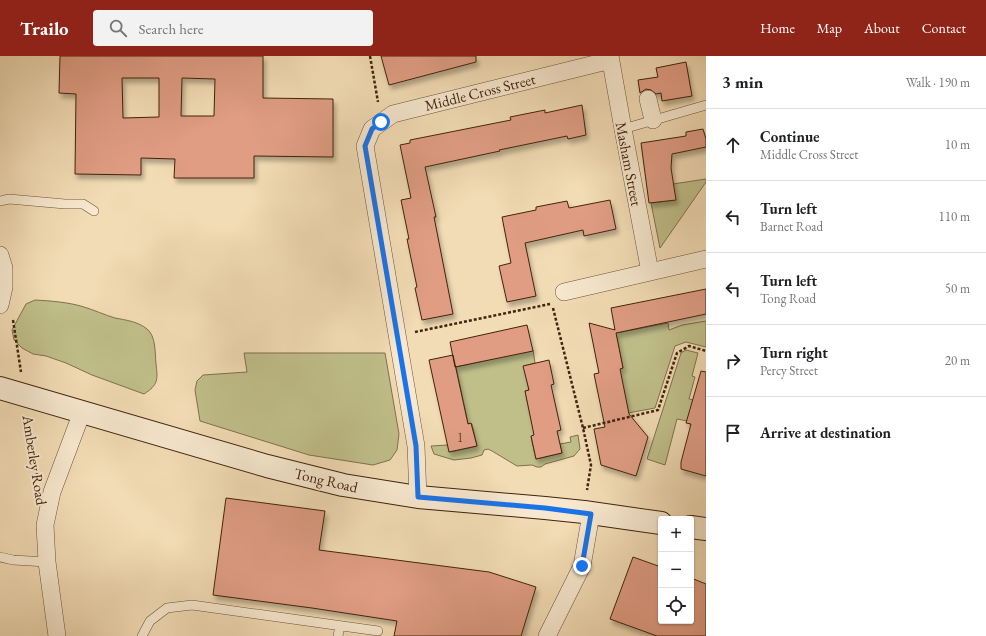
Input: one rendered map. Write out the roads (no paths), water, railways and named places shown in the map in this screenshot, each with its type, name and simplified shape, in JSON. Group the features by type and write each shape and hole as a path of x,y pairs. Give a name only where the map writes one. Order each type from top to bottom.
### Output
{"main road":[{"name":"Tong Road","path":"0,388 267,466 343,485 418,497 545,508 658,523"},
{"path":"694,527 706,529"}],"street":[{"name":"Middle Cross Street","path":"418,497 416,446 365,146 372,129 393,114 610,58"},
{"name":"Masham Street","path":"610,58 650,272"},
{"path":"648,99 653,120"},
{"path":"564,292 706,259"},
{"path":"1,264 6,309"},
{"name":"Amberley Road","path":"57,636 47,562 45,525 52,492 82,412"},
{"path":"547,636 582,566 587,513"}],"lane":[{"path":"623,129 706,105"},
{"path":"0,201 9,199 64,204 83,204 94,211"},
{"path":"0,557 12,560 47,562"},
{"path":"142,636 150,621 167,608 192,605 378,631"},
{"path":"338,636 340,626"}]}
